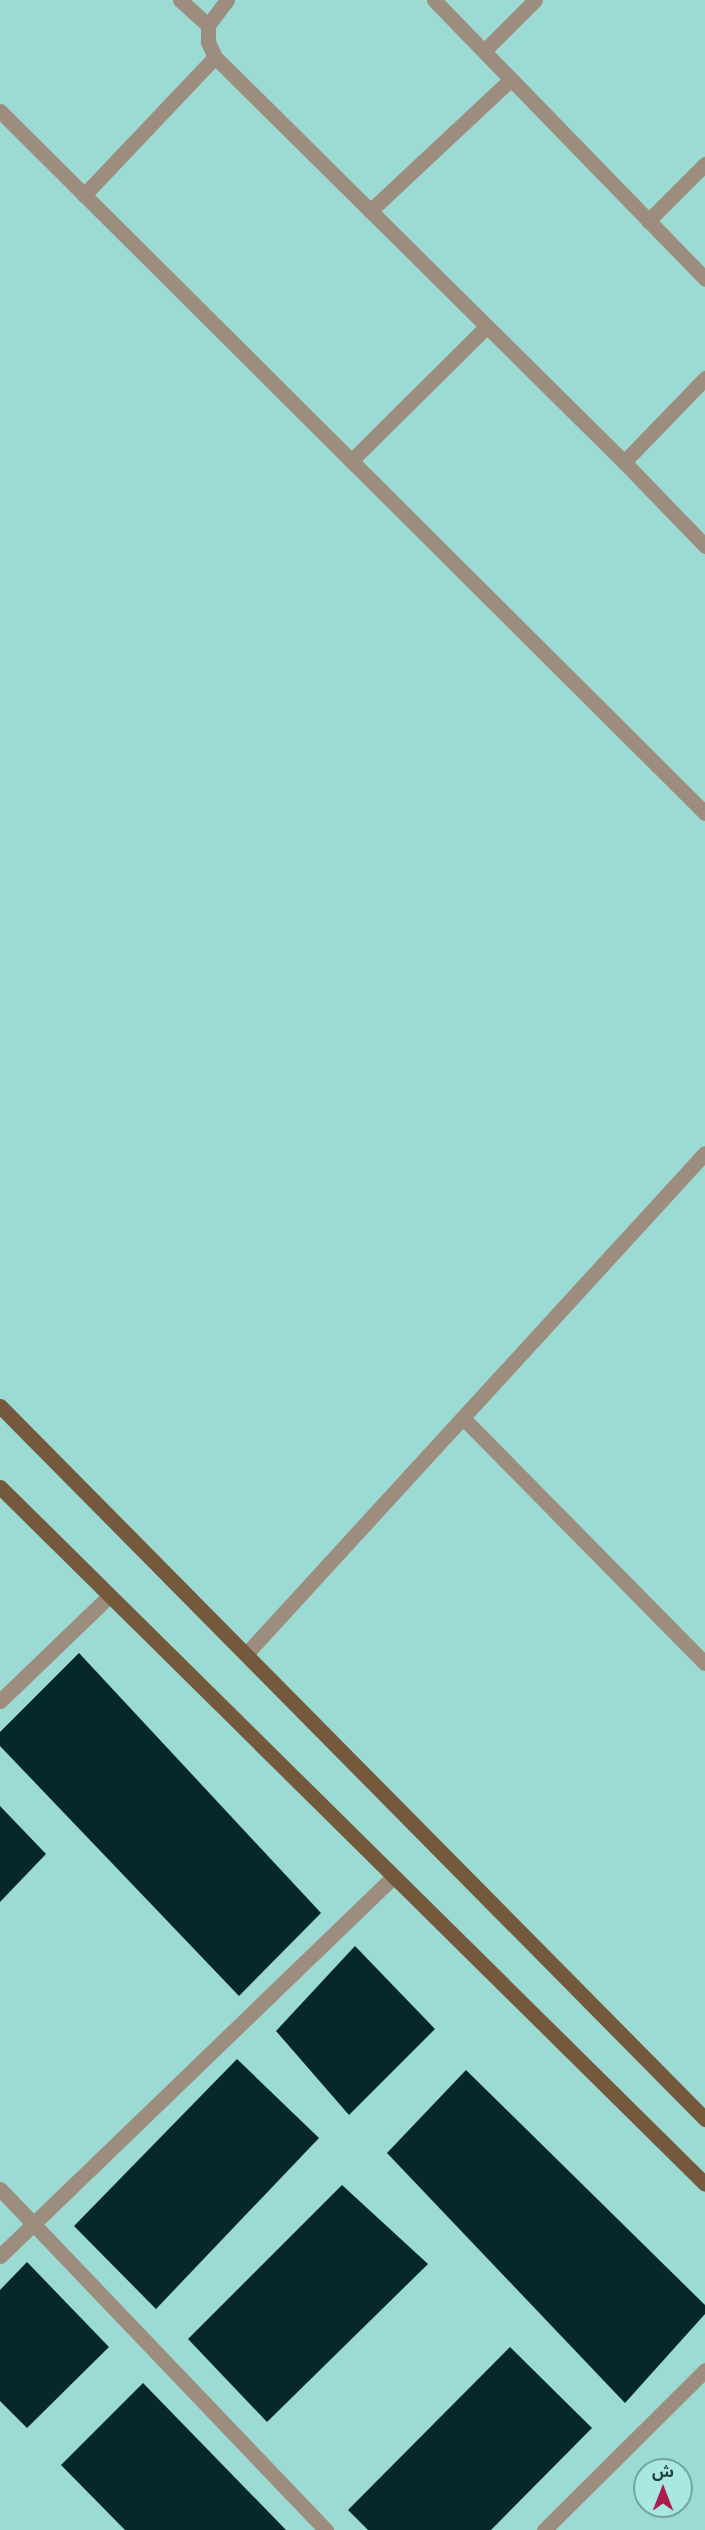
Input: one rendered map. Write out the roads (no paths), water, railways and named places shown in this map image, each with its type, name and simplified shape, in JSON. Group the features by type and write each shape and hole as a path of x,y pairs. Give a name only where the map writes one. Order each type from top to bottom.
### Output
{"main road":[{"path":"0,1406 705,2119"},
{"path":"0,1487 108,1597 705,2184"}],"street":[{"path":"180,0 208,25"},
{"path":"227,0 208,25 208,42 215,57 485,328 624,462 705,546"},
{"path":"434,0 705,279"},
{"path":"484,51 535,0"},
{"path":"84,195 215,57"},
{"path":"370,211 511,79"},
{"path":"0,111 705,813"},
{"path":"648,221 705,164"},
{"path":"351,461 485,328"},
{"path":"624,462 705,378"},
{"path":"246,1654 705,1153"},
{"path":"463,1418 705,1663"},
{"path":"0,1701 108,1597"},
{"path":"0,2256 393,1877"},
{"path":"0,2189 326,2530"},
{"path":"544,2530 705,2370"}]}
